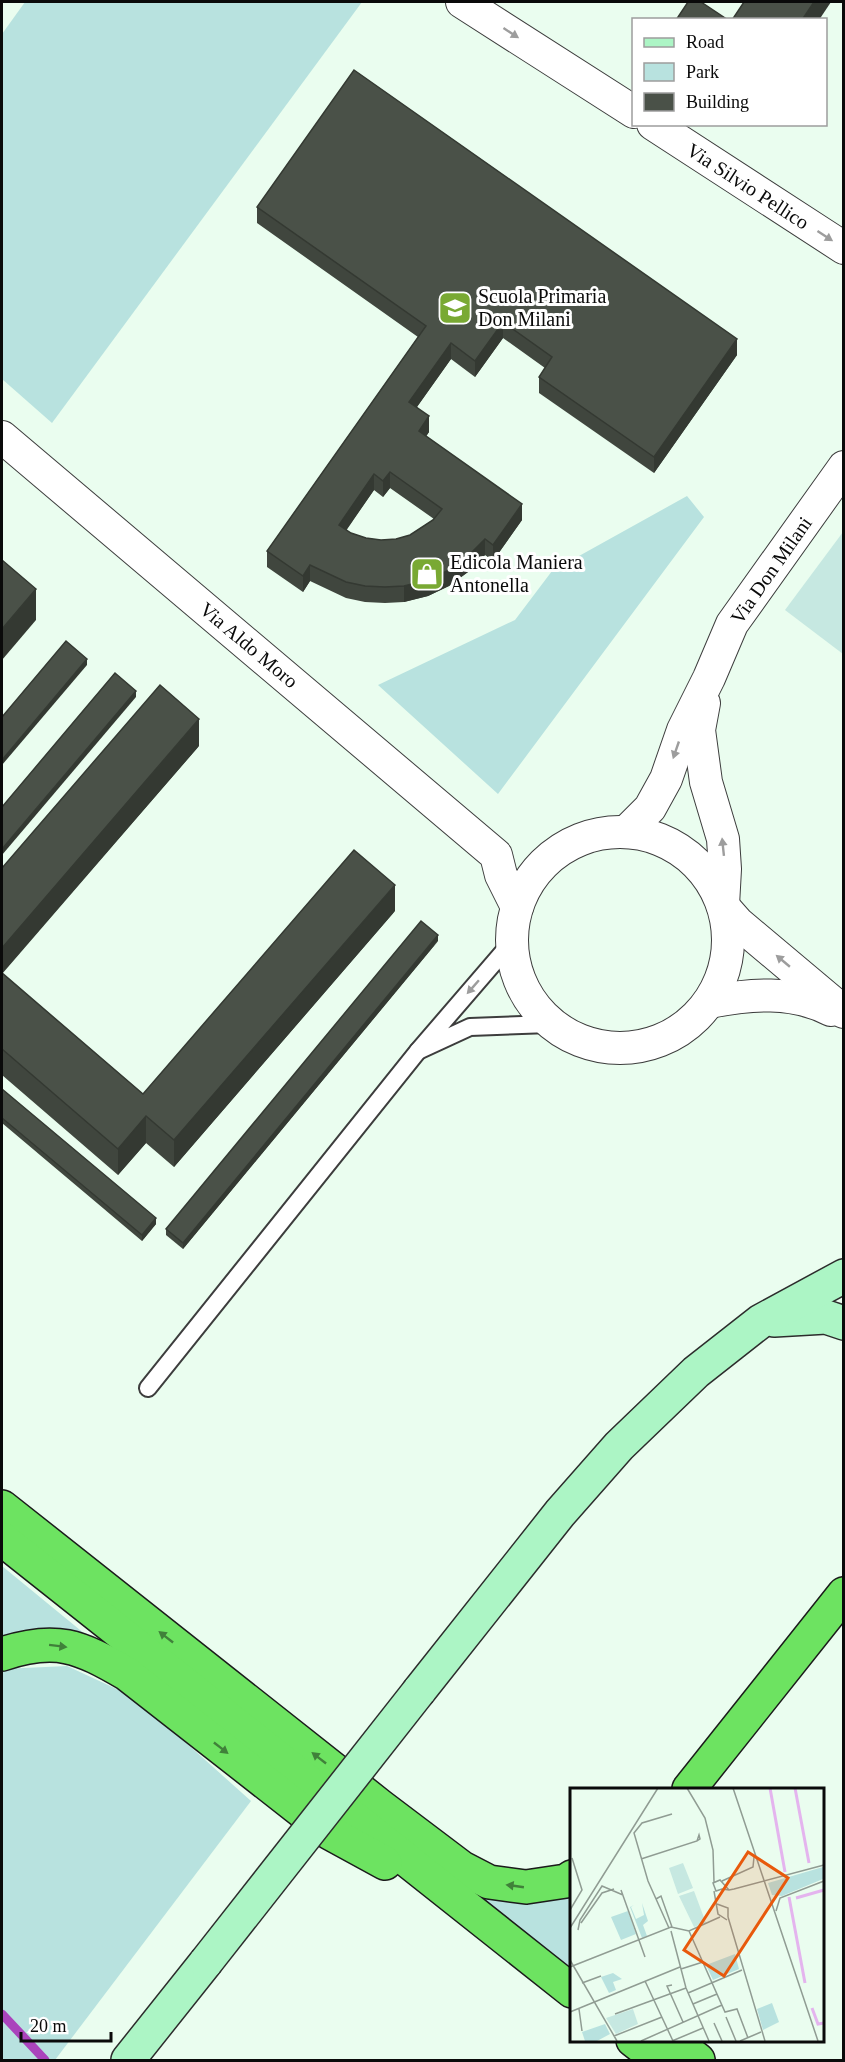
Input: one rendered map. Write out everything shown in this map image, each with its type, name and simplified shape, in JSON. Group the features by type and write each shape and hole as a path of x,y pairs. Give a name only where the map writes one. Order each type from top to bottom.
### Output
{"highway":[{"path":"2,1508 462,1868 489,1882 526,1887 566,1881 570,1878"},
{"path":"2,1539 570,1989"},
{"path":"691,1782 843,1594"},
{"path":"2,1654 26,1646 58,1644 93,1654 127,1674 330,1833 459,1901"},
{"path":"634,2041 660,2061"},
{"path":"673,2041 699,2061"}],"main road":[{"path":"128,2061 560,1513 619,1446 696,1372 760,1321 843,1276"},
{"path":"760,1321 826,1317 843,1323"}],"street":[{"path":"462,2 632,111"},
{"name":"Via Silvio Pellico","path":"656,126 843,248"},
{"name":"Via Aldo Moro","path":"2,437 496,855"},
{"name":"Via Don Milani","path":"626,832 650,808 666,778 683,730 732,624 843,467"},
{"name":"Via Don Milani","path":"709,678 699,730 706,782 723,839 725,869 723,906"},
{"path":"626,832 658,838 686,854 708,876 723,906 727,921 728,955 718,987 709,1002 689,1024 663,1039 635,1047 612,1048 590,1044 563,1032 539,1013 522,987 512,958 511,931 517,907 528,882 546,860 579,840 594,835 626,832"},
{"path":"517,907 501,874 496,855 557,852"},
{"path":"723,906 738,923 843,1014"},
{"path":"709,1002 740,996 784,995 843,1014"}],"lane":[{"path":"148,1388 418,1051 511,943"},
{"path":"418,1051 470,1027 550,1024"}],"green space":[{"path":"25,2 362,2 52,423 2,379 2,34"},
{"path":"687,496 704,517 498,794 378,685 515,620 552,571"},
{"path":"2,1566 91,1639 36,1632 2,1637"},
{"path":"67,1666 136,1698 251,1801 55,2060 2,2060 2,1669"},
{"path":"570,1887 570,1968 477,1894"}],"shaded area":[{"path":"843,532 843,654 785,610"}],"building":[{"path":"688,2 701,2 725,18 677,18"},
{"path":"744,2 814,2 803,18 733,18"},
{"path":"354,70 737,339 654,457 539,377 552,357 503,322 475,361 451,343 409,402 429,416 419,431 522,504 493,545 485,539 449,570 428,580 404,586 365,586 346,582 310,565 303,576 267,551 426,326 257,207","holes":["390,472 442,509 433,520 410,535 396,539 366,538 351,533 339,525 374,474 383,481"]},
{"path":"2,560 36,589 2,629"},
{"path":"66,641 87,659 2,760 2,717"},
{"path":"115,673 136,691 2,849 2,807"},
{"path":"160,685 199,719 2,948 2,868"},
{"path":"354,850 395,885 174,1140 146,1116 118,1149 2,1049 2,973 143,1094"},
{"path":"421,921 438,935 183,1243 166,1229"},
{"path":"2,1089 156,1218 142,1235 2,1118"}],"waterway":[{"path":"2,2014 45,2060"}],"place":[{"name":"Scuola Primaria Don Milani","path":"455,308"},
{"name":"Edicola Maniera Antonella","path":"427,574"}]}
